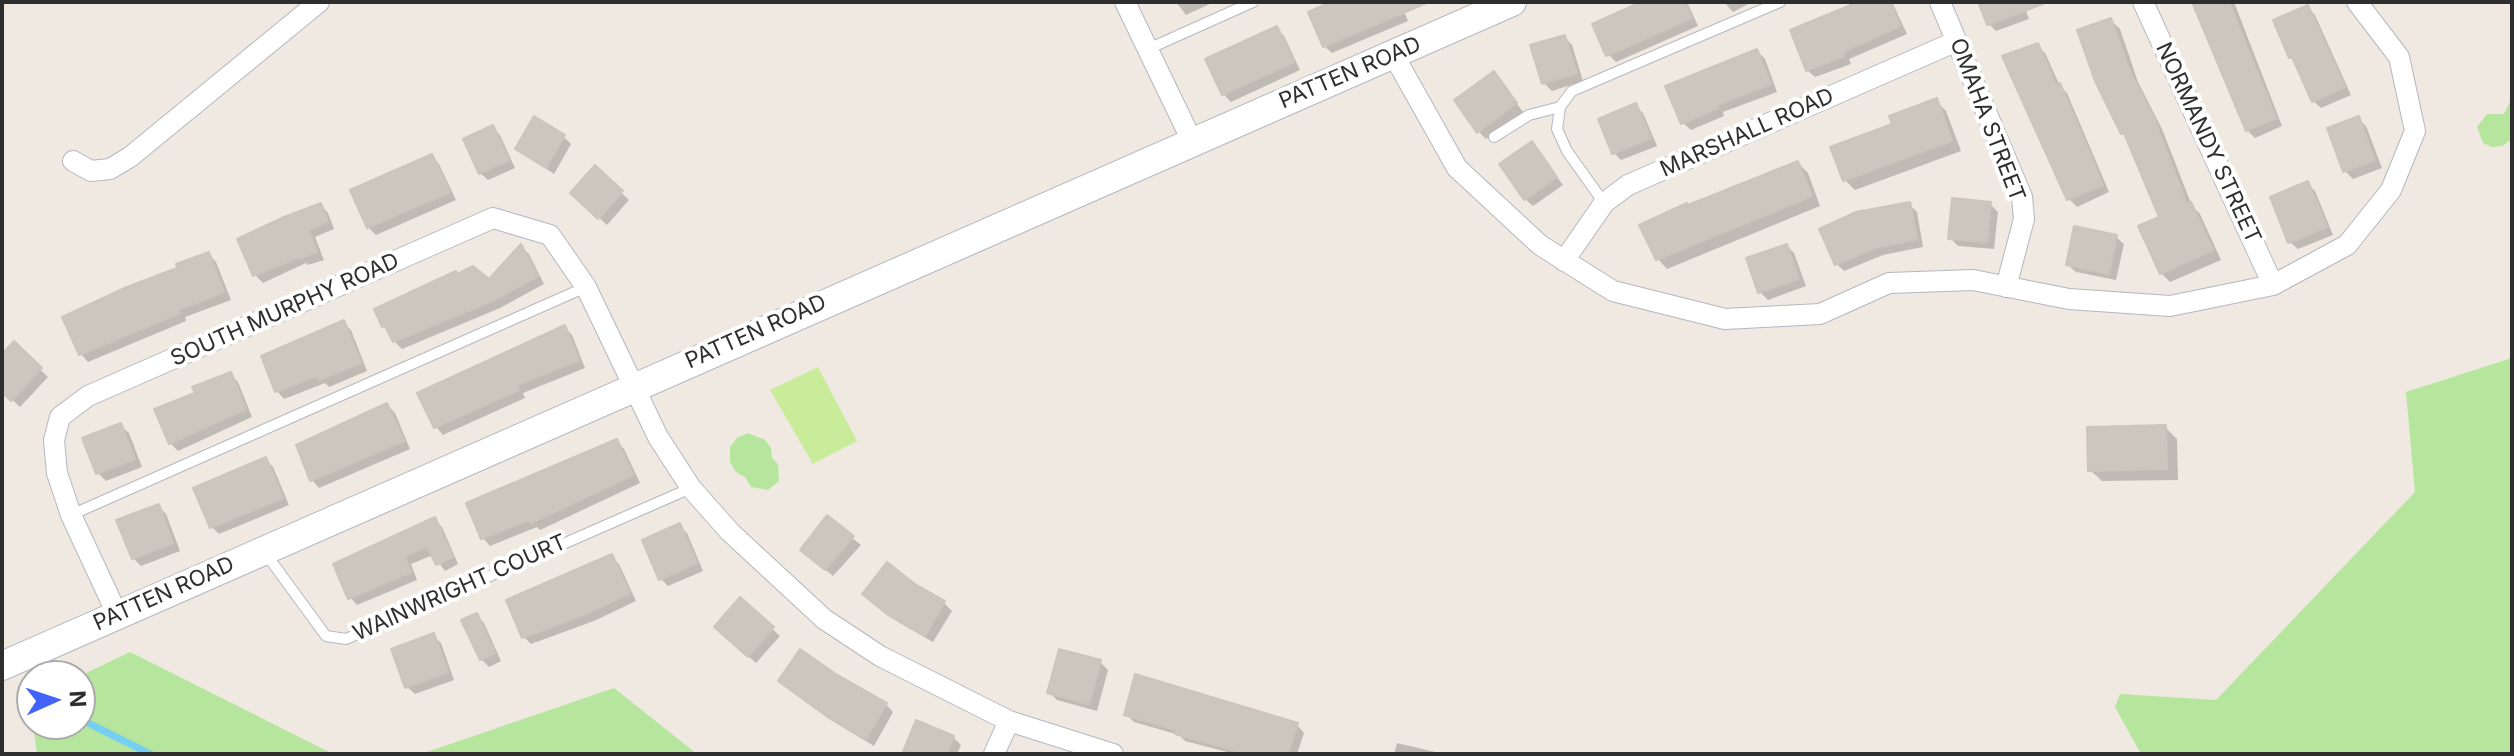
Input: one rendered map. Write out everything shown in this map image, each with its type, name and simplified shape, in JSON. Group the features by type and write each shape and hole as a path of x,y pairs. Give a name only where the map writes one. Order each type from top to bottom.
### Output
{"street":[{"path":"73,161 91,171 110,169 130,157 319,2"},
{"path":"1125,2 1192,141"},
{"name":"PATTEN ROAD","path":"2,666 1512,2"},
{"name":"OMAHA STREET","path":"1940,2 2022,197 2024,219 2006,287"},
{"name":"NORMANDY STREET","path":"2143,2 2273,285"},
{"path":"1393,54 1457,168 1540,245 1613,291 1725,319 1820,314 1889,283 1973,280 2069,299 2170,306 2273,285 2347,245 2391,190 2415,131 2399,57 2357,2"},
{"name":"MARSHALL ROAD","path":"1564,261 1604,203 1628,185 1957,41"},
{"name":"SOUTH MURPHY ROAD","path":"117,614 71,515 57,473 54,440 60,417 88,396 493,218 550,235 586,287 658,437 691,488 730,532 824,619 880,656 1009,721 1113,754"},
{"path":"994,754 1009,721"}],"lane":[{"path":"1148,49 1253,2"},
{"path":"1604,203 1567,151 1557,129 1560,107 1572,91 1780,2"},
{"path":"1494,137 1529,115 1560,107"},
{"path":"71,515 586,287"},
{"name":"WAINWRIGHT COURT","path":"263,550 326,636 346,639 691,488"}],"green space":[{"path":"2512,98 2512,139 2502,146 2492,147 2483,143 2477,127 2487,114 2504,114"},
{"path":"2512,358 2512,754 2141,754 2115,707 2120,694 2216,700 2415,492 2406,392"},
{"path":"818,367 857,441 813,464 770,390"},
{"path":"748,433 765,440 771,448 772,458 778,464 779,481 768,490 751,487 730,462 730,447 737,438"},
{"path":"130,652 333,754 37,754 35,740 96,740 96,668"},
{"path":"614,688 697,754 421,754"}],"building":[{"path":"1331,2 1429,2 1323,47 1308,12"},
{"path":"1641,2 1684,2 1692,18 1606,56 1592,24"},
{"path":"1858,2 1890,2 1900,26 1843,52 1844,56 1806,71 1790,30"},
{"path":"1978,2 2042,2 2043,4 1987,25"},
{"path":"2192,2 2229,2 2276,118 2246,131"},
{"path":"2308,5 2345,87 2312,102 2273,20"},
{"path":"2111,18 2130,71 2154,118 2187,204 2191,202 2213,250 2160,274 2138,226 2159,217 2124,133 2121,134 2095,81 2077,30"},
{"path":"1277,26 1294,62 1222,95 1205,59"},
{"path":"1565,35 1577,73 1542,84 1530,45"},
{"path":"2038,43 2056,85 2060,83 2103,185 2067,200 2002,56"},
{"path":"1757,49 1771,84 1717,105 1718,108 1681,124 1665,86"},
{"path":"1494,71 1517,103 1477,133 1454,100"},
{"path":"1937,98 1952,141 1843,181 1830,147 1892,124 1889,116"},
{"path":"1636,103 1651,138 1612,154 1598,119"},
{"path":"534,116 565,135 546,168 515,149"},
{"path":"2359,116 2375,160 2343,172 2327,128"},
{"path":"493,125 509,160 479,174 463,139"},
{"path":"1532,141 1557,177 1524,200 1499,164"},
{"path":"432,154 450,192 367,228 350,190"},
{"path":"1798,161 1812,196 1656,260 1639,225 1687,203"},
{"path":"595,165 623,191 598,219 570,193"},
{"path":"2308,181 2327,227 2288,243 2270,197"},
{"path":"1952,198 1991,202 1987,242 1948,239"},
{"path":"1910,202 1917,239 1875,248 1835,265 1819,229 1856,212"},
{"path":"321,203 328,221 309,230 317,252 253,276 237,239"},
{"path":"2074,226 2117,235 2109,274 2066,265"},
{"path":"521,244 538,276 492,301 393,342 385,326 382,327 374,309 473,266 489,279"},
{"path":"1787,244 1799,279 1758,293 1746,258"},
{"path":"209,252 224,292 79,355 62,317"},
{"path":"344,320 361,363 319,380 317,376 275,392 261,356"},
{"path":"565,325 579,360 517,385 519,390 434,428 417,393"},
{"path":"14,341 42,368 11,401 2,392 2,354"},
{"path":"231,372 246,409 169,444 154,409 195,393 192,387"},
{"path":"387,403 404,441 310,481 296,445"},
{"path":"121,423 135,459 96,474 82,438"},
{"path":"2166,425 2167,469 2088,471 2087,427"},
{"path":"617,439 633,475 531,523 529,520 481,539 466,503"},
{"path":"266,457 283,498 210,528 193,488"},
{"path":"159,504 173,543 132,559 116,520"},
{"path":"827,515 854,536 825,570 800,550"},
{"path":"435,517 453,557 436,565 427,547 405,556 411,572 348,599 333,564"},
{"path":"680,523 697,563 659,580 642,540"},
{"path":"612,554 630,593 586,614 522,638 506,600"},
{"path":"887,562 915,584 945,601 925,636 888,615 862,594"},
{"path":"740,597 774,627 748,657 714,627"},
{"path":"477,613 495,653 480,660 461,620"},
{"path":"434,633 448,672 405,688 391,649"},
{"path":"800,649 887,703 866,739 829,718 778,681"},
{"path":"1059,649 1101,660 1089,704 1047,693"},
{"path":"1135,674 1298,723 1288,754 1247,754 1175,734 1176,730 1124,715"},
{"path":"916,720 954,736 947,754 902,754"}],"waterway":[{"path":"96,727 150,754"}]}
